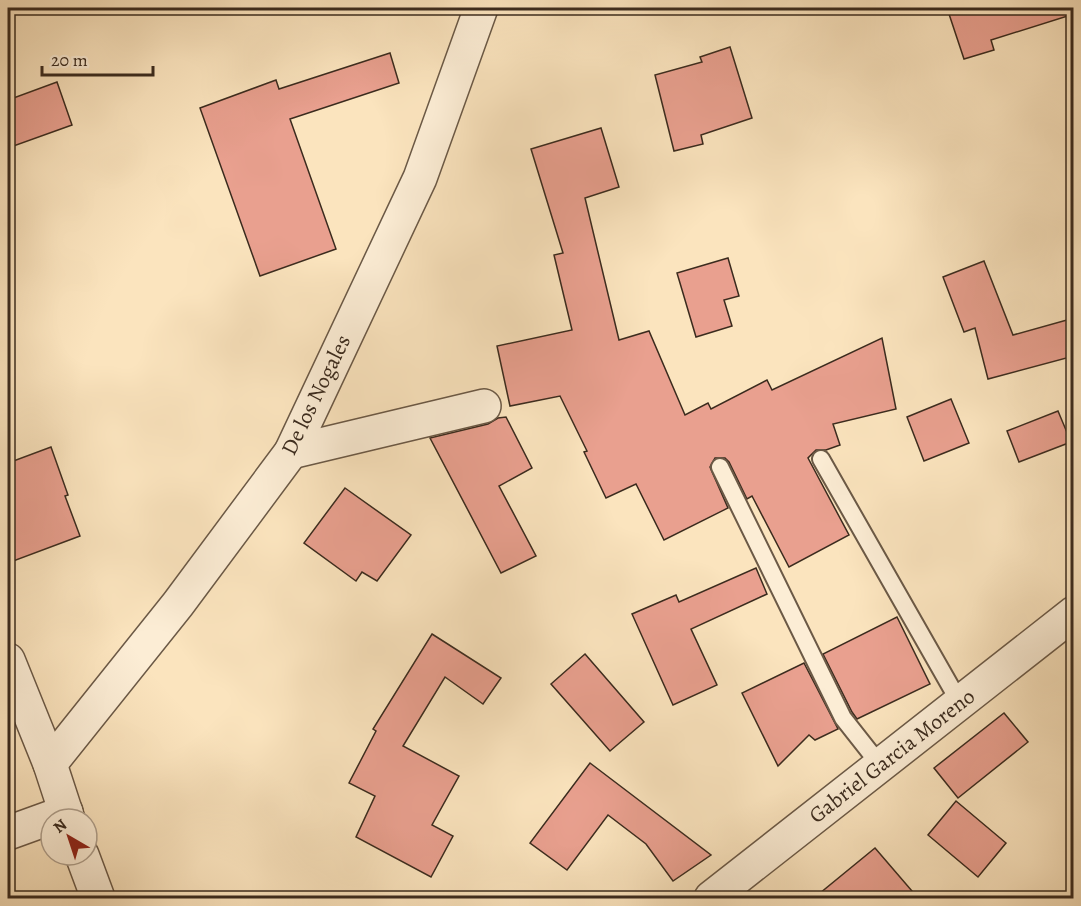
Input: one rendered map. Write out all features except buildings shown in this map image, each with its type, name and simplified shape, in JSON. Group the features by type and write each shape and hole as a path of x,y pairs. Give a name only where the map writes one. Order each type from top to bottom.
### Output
{"street":[{"name":"De los Nogales","path":"50,764 178,604 291,452 420,178 481,8"},
{"path":"291,452 484,406"},
{"name":"Gabriel Garcia Moreno","path":"711,898 1074,613"},
{"path":"8,660 50,764 64,807"},
{"path":"8,833 39,824"},
{"path":"86,867 98,898"}],"lane":[{"path":"821,459 960,703"},
{"path":"720,467 843,718 880,765"}]}
